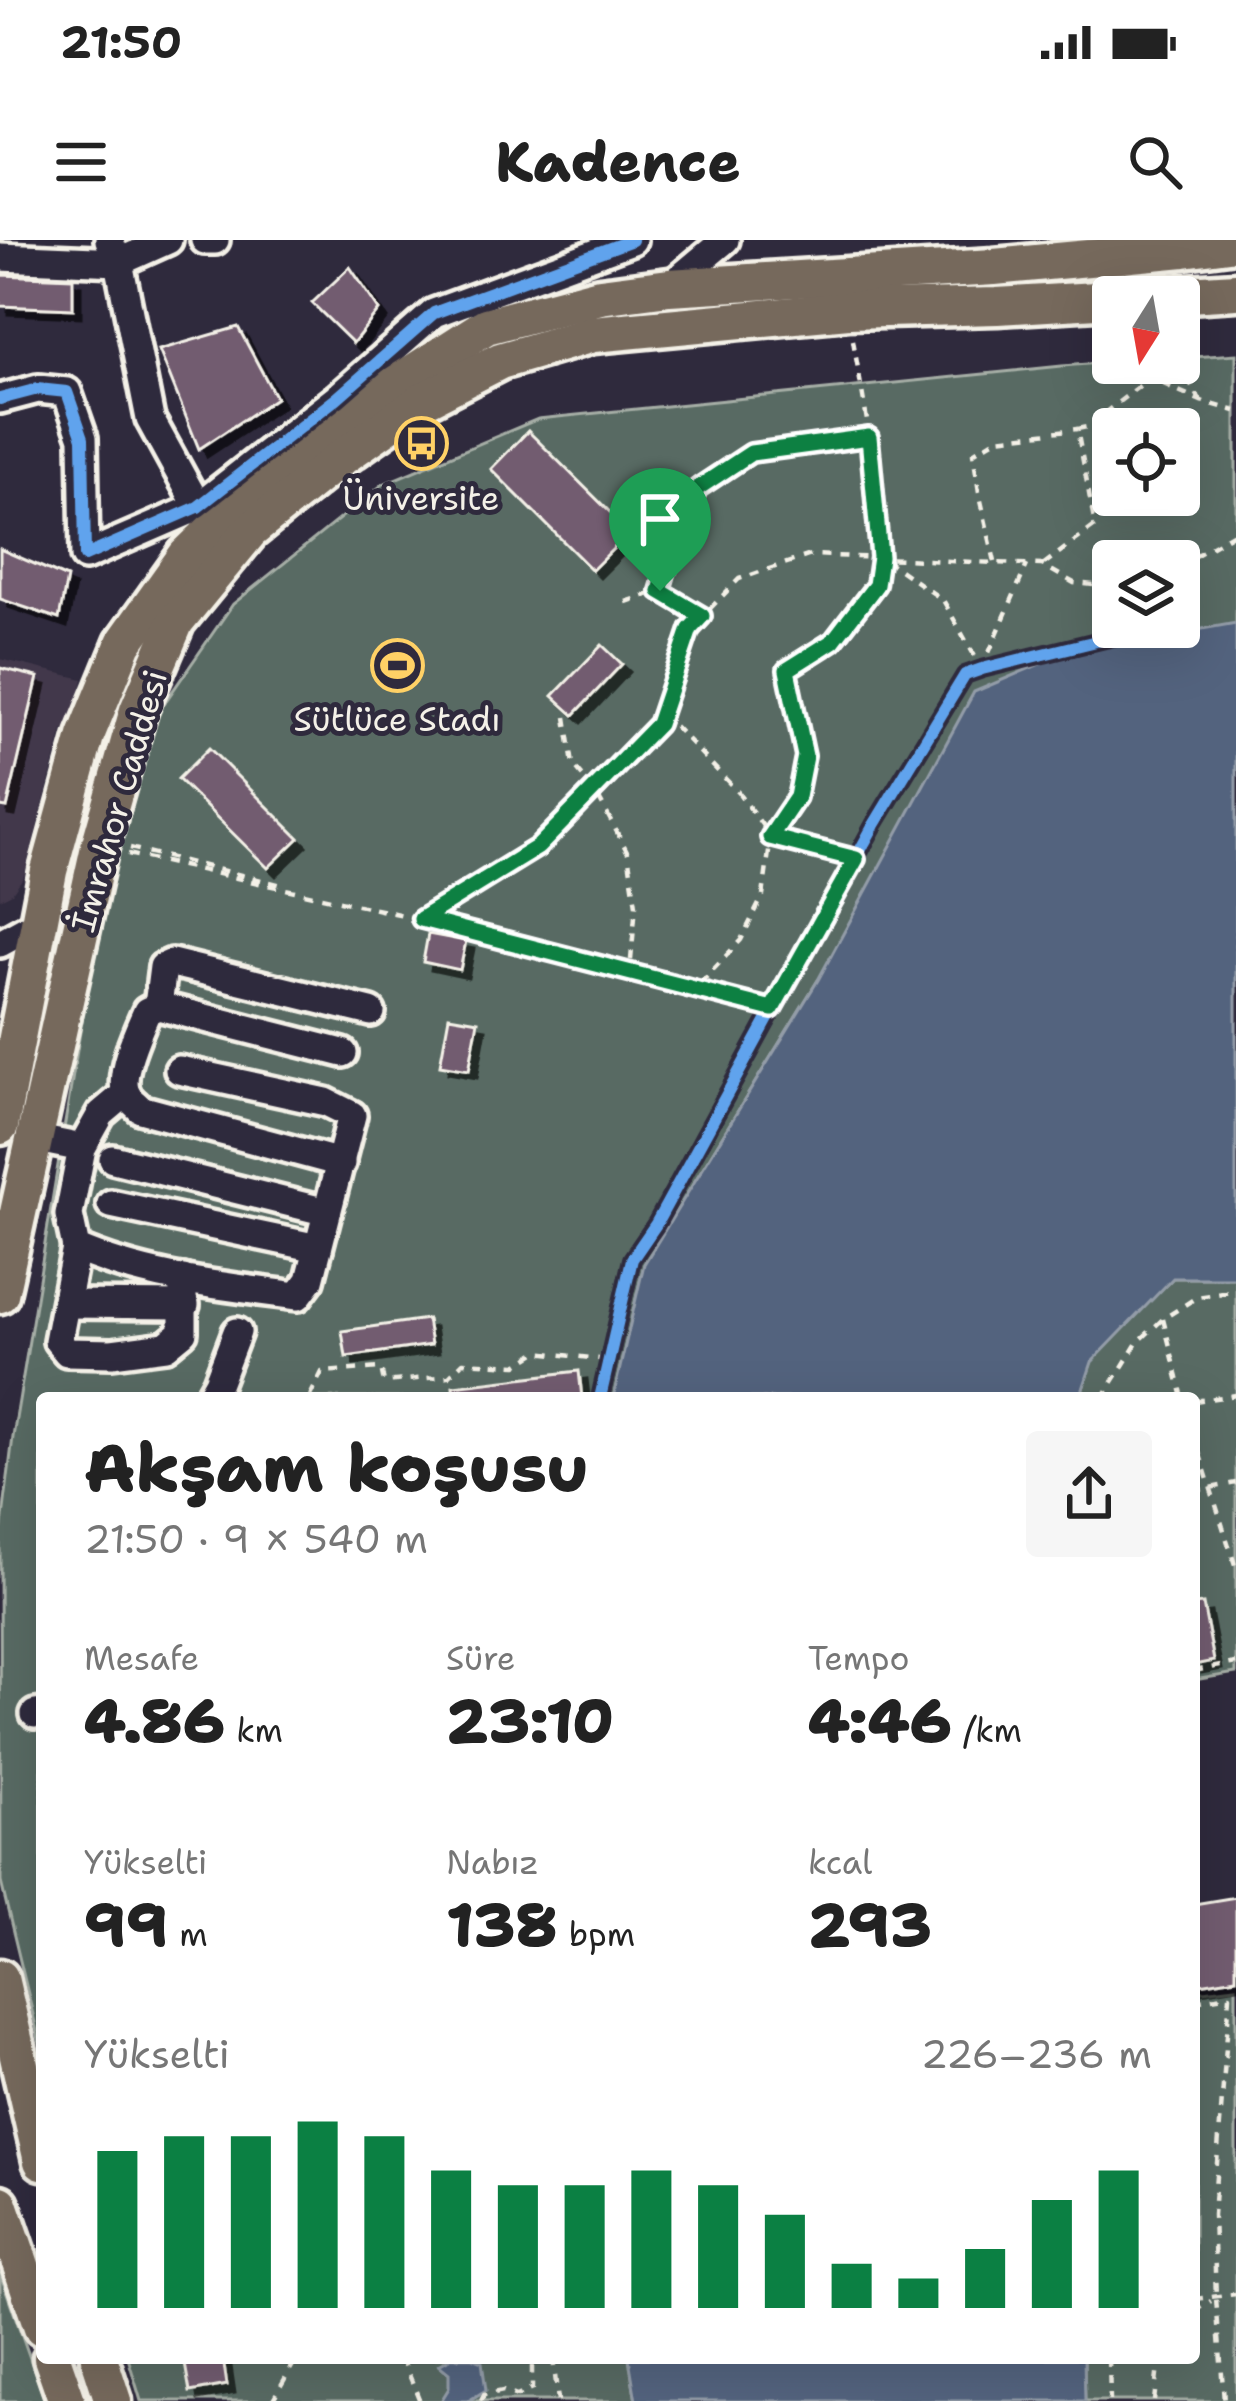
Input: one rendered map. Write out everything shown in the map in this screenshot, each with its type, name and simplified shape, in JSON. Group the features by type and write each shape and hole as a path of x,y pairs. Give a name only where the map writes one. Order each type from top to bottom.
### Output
{"main road":[{"name":"İmrahor Caddesi","path":"0,1294 40,921 50,871 86,736 124,643 186,556 206,519 248,496 360,407 486,326 600,296 669,287 994,267 1236,242"},
{"path":"1200,293 1236,291"},
{"name":"İmrahor Caddesi","path":"17,1132 108,846 138,710 176,621 250,531 338,460 422,401 500,361 593,334 848,310 1092,300"},
{"path":"525,316 538,350"},
{"path":"0,1978 7,2051 36,2142"},
{"path":"0,2204 36,2309"},
{"path":"54,2364 67,2401"},
{"path":"101,2364 113,2401"}],"street":[{"path":"0,257 114,251 168,240"},
{"path":"205,240 215,240"},
{"path":"0,399 38,388 67,392 83,438 86,556 206,519 434,314 632,240"},
{"path":"669,287 725,240"},
{"path":"114,251 149,419 206,519"},
{"path":"0,943 40,921"},
{"path":"158,1006 163,968 172,963 370,1012"},
{"path":"341,1163 140,1109 126,1093 125,1074 147,1011 158,1006 343,1053"},
{"path":"66,1304 184,1292 298,1296 310,1280 352,1115 326,1102 178,1070"},
{"path":"126,1093 101,1114 82,1148 69,1215 76,1248 58,1341 67,1352 112,1353 166,1346 183,1332 184,1292"},
{"path":"17,1132 82,1148"},
{"path":"113,1159 327,1212"},
{"path":"111,1204 318,1248"},
{"path":"76,1248 184,1292"},
{"path":"212,1392 237,1332"}],"path":[{"path":"696,988 741,940 763,896 770,837 797,797 805,756 787,670 833,641 876,585 880,557 869,437 848,310"},
{"path":"995,562 973,453 998,438 1102,424 1107,411 1150,378 1236,411"},
{"path":"1191,384 1202,401"},
{"path":"108,846 421,919 538,847 658,724 690,629 739,578 811,555 1042,565 1095,526 1077,429"},
{"path":"660,591 680,523 698,488 751,453 869,437"},
{"path":"1200,553 1236,532"},
{"path":"880,557 943,600 982,669"},
{"path":"1042,565 1074,583 1092,585"},
{"path":"982,669 1028,566"},
{"path":"626,602 660,591 702,616"},
{"path":"965,675 1003,664"},
{"path":"662,712 738,792 770,837 856,859"},
{"path":"566,717 573,765 595,790 628,853 636,905 630,971"},
{"path":"845,878 865,842"},
{"path":"108,846 421,919 772,1009"},
{"path":"762,1028 783,990"},
{"path":"1107,1392 1137,1343 1163,1318 1197,1297 1236,1291"},
{"path":"1163,1318 1182,1392"},
{"path":"604,1379 614,1340"},
{"path":"312,1392 322,1372 381,1368 384,1382 448,1376 463,1362 517,1365 537,1352 609,1360"},
{"path":"1200,1400 1236,1395"},
{"path":"1200,1457 1236,1566"},
{"path":"1200,1490 1236,1483"},
{"path":"1200,1670 1236,1664"},
{"path":"1200,2000 1230,1995 1213,2216 1224,2401"},
{"path":"1227,2036 1236,2039"},
{"path":"1200,2299 1236,2294"},
{"path":"1200,2308 1216,2298"},
{"path":"274,2398 294,2364"},
{"path":"404,2364 419,2401"},
{"path":"481,2401 484,2395 503,2391 517,2396 532,2389 532,2364"},
{"path":"554,2364 558,2401"},
{"path":"1108,2364 1110,2401"},
{"path":"1154,2401 1158,2364"}],"shaded area":[{"path":"0,659 83,679 72,723 63,730 24,876 12,893 0,899"}],"green space":[{"path":"1236,354 1236,623 818,980 644,1264 614,1392 36,1392 36,2027 1,1882 0,1542 13,1437 103,893 161,708 233,604 383,484 538,419 1092,364 1092,384 1200,384 1200,357"},
{"path":"1173,1278 1236,1278 1236,1673 1200,1679 1200,1392 1082,1392 1093,1357"},
{"path":"1236,1987 1236,2401 1085,2401 1084,2364 1200,2364 1200,1991"},
{"path":"0,2273 45,2401 0,2401"},
{"path":"130,2364 630,2364 636,2401 141,2401"}],"water":[{"path":"1236,623 1236,1278 1173,1278 1092,1362 1082,1392 614,1392 644,1264 818,980 974,692 1066,653 1094,648 1200,648 1200,629"},
{"path":"482,2364 486,2390 468,2401 441,2401 449,2388 449,2373 439,2365"},
{"path":"630,2364 1084,2364 1085,2401 636,2401"}],"building":[{"path":"350,267 379,310 353,343 312,303"},
{"path":"0,275 73,278 73,309 0,306"},
{"path":"238,327 276,398 199,449 159,350"},
{"path":"528,431 630,532 592,570 491,469"},
{"path":"0,549 67,578 59,619 0,599"},
{"path":"602,645 622,664 574,715 553,696"},
{"path":"0,668 38,677 7,808 0,807"},
{"path":"209,748 299,838 268,868 178,779"},
{"path":"428,934 466,941 460,970 423,962"},
{"path":"449,1016 478,1021 469,1070 440,1065"},
{"path":"427,1319 431,1345 346,1357 342,1331"},
{"path":"579,1371 581,1392 454,1392 453,1386"},
{"path":"1200,1604 1214,1661 1200,1664"},
{"path":"1236,1897 1236,1978 1200,1984 1200,1903"},
{"path":"185,2364 224,2364 227,2385 190,2392"}],"cycle path":[{"path":"0,399 38,389 67,392 83,438 85,556 198,507 337,398 434,313 632,240"},
{"path":"601,1392 632,1259 656,1224 874,825 965,675 1092,642"}],"place":[{"name":"Üniversite","path":"421,444"},
{"name":"Sütlüce Stadı","path":"397,665"}],"route":[{"path":"869,437 880,557 876,585 833,641 787,670 805,756 797,797 770,837 856,859 772,1009 421,919 538,847 658,724 690,629 702,616 660,591 680,523 698,488 751,453 869,437"}]}
